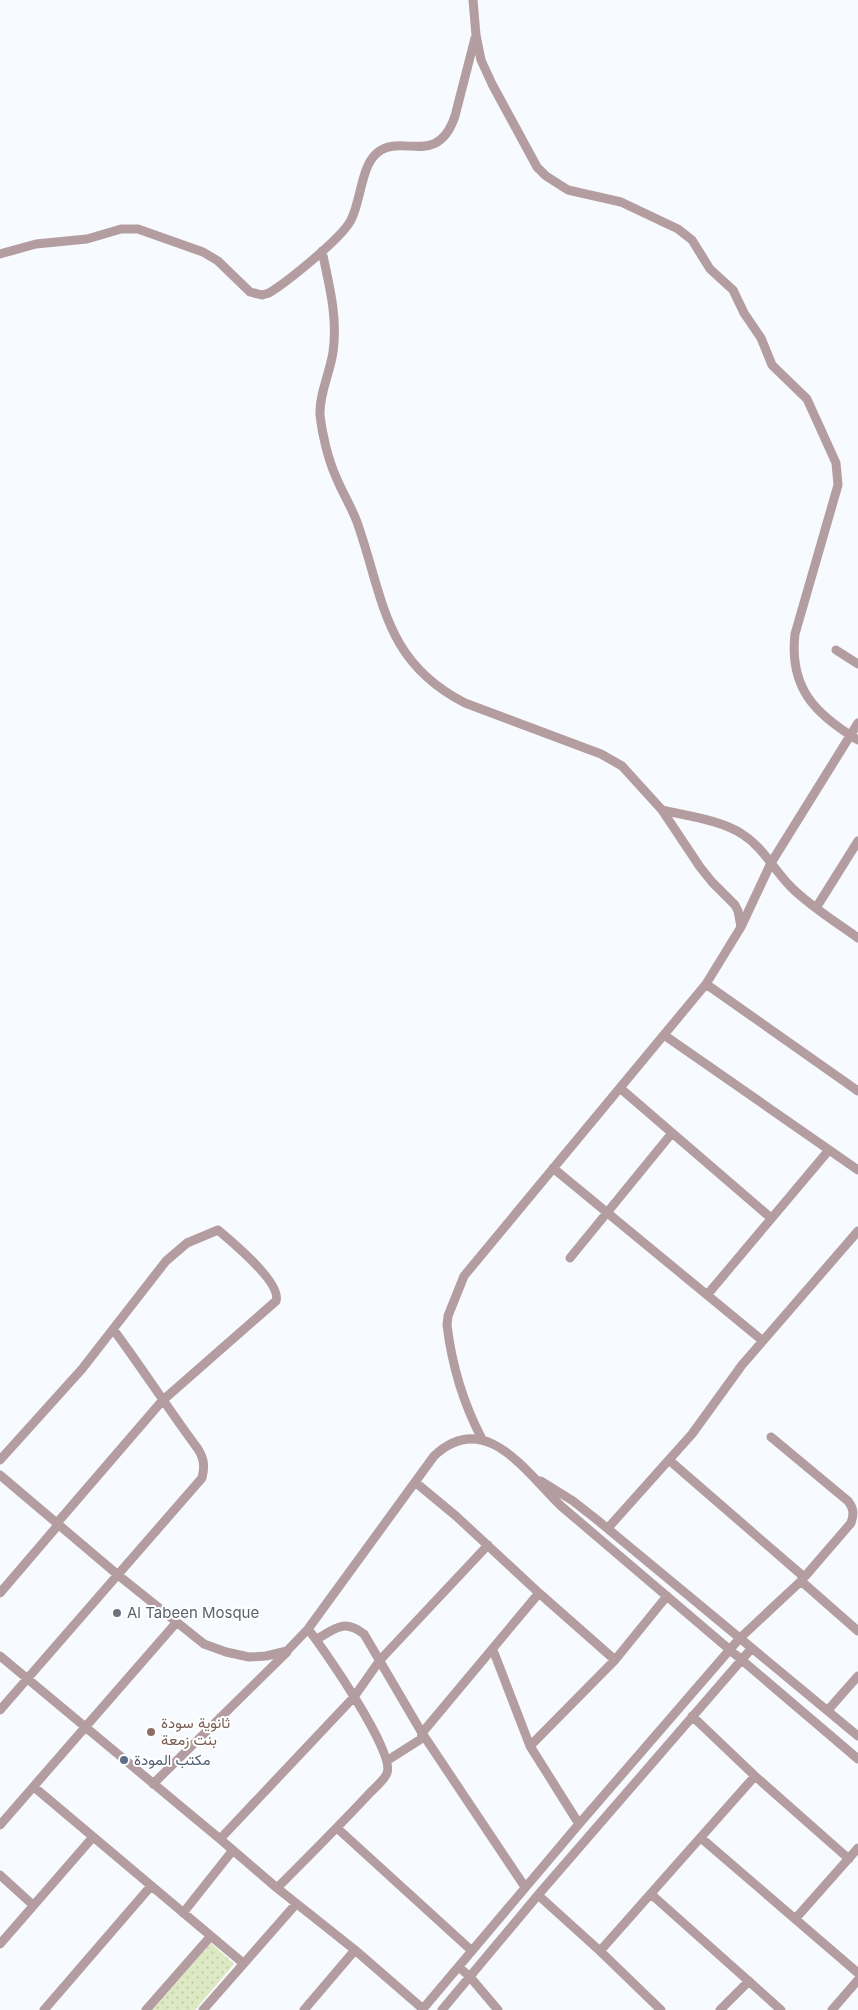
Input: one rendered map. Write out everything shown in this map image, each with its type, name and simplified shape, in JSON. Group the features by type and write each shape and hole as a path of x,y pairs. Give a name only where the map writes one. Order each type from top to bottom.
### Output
{"street":[{"path":"473,0 476,35 486,72 537,167 546,176 568,190 621,202 685,234 697,247 710,269 733,290 744,313 761,338 772,365 779,374 798,389 813,411 836,463 838,485 795,634 794,666 802,689 816,709 858,740"},
{"path":"0,254 36,244 87,239 121,229 138,229 203,252 218,261 250,292 262,295 274,290 341,234 351,221 368,166 375,154 380,150 393,146 419,148 429,145 446,134 455,116 476,35"},
{"path":"322,251 333,300 334,317 333,350 321,404 322,425 332,468 355,516 383,610 397,640 421,671 451,696 612,759 631,774 662,810 700,867 735,905 741,927"},
{"path":"836,650 858,664"},
{"path":"482,1439 460,1390 448,1334 448,1316 460,1284 469,1268 706,984 741,927 771,863 858,723"},
{"path":"662,810 729,827 753,842 792,888 858,938"},
{"path":"816,908 858,841"},
{"path":"706,984 858,1091"},
{"path":"664,1036 858,1170"},
{"path":"620,1088 771,1218"},
{"path":"570,1258 672,1133"},
{"path":"707,1295 829,1150"},
{"path":"553,1168 763,1341"},
{"path":"0,1460 82,1369 173,1254 187,1243 218,1230 252,1259 276,1292 276,1301 162,1401 0,1593"},
{"path":"608,1528 699,1425 732,1378 858,1231"},
{"path":"0,1710 202,1478 203,1458 113,1329"},
{"path":"0,1656 296,1904 355,1950 422,2009 730,1649 803,1579 851,1523 854,1516 853,1508 848,1501 770,1437"},
{"path":"153,1784 308,1629 434,1456 445,1446 459,1440 482,1439 502,1449 536,1478 561,1506 858,1759"},
{"path":"669,1460 803,1579 858,1631"},
{"path":"0,1475 118,1575 204,1644 248,1657 266,1656 287,1651"},
{"path":"536,1478 573,1501 608,1528 751,1649 858,1736"},
{"path":"415,1482 456,1516 615,1660"},
{"path":"851,1523 858,1530"},
{"path":"220,1839 354,1697 380,1660 488,1545"},
{"path":"388,1760 421,1739 422,1733 539,1593"},
{"path":"530,1746 615,1660 667,1596"},
{"path":"0,1825 176,1623"},
{"path":"317,1639 345,1625 354,1626 364,1634 422,1733 525,1887"},
{"path":"277,1888 337,1828 387,1773 388,1760 383,1747 354,1697 317,1639 308,1629"},
{"path":"442,2010 538,1895 751,1649"},
{"path":"493,1650 530,1746 579,1824"},
{"path":"828,1710 858,1676"},
{"path":"692,1716 755,1776 849,1859"},
{"path":"600,1951 652,1895 755,1776"},
{"path":"34,1787 243,1963"},
{"path":"337,1828 472,1951"},
{"path":"0,1944 93,1838"},
{"path":"701,1838 858,1973"},
{"path":"796,1918 858,1848"},
{"path":"183,1914 232,1850"},
{"path":"0,1875 33,1905"},
{"path":"44,2010 152,1886"},
{"path":"538,1895 600,1951 660,2010"},
{"path":"652,1895 781,2010"},
{"path":"203,2010 296,1904"},
{"path":"146,2010 210,1937"},
{"path":"304,2010 355,1950"},
{"path":"459,1967 498,2010"},
{"path":"832,2010 858,1980"},
{"path":"720,2010 749,1981"}],"green space":[{"path":"211,1943 234,1964 195,2010 152,2010"}],"place":[{"name":"Al Tabeen Mosque","path":"117,1613"},
{"name":"ثانوية سودة بنت زمعة","path":"151,1732"},
{"name":"مكتب المودة","path":"124,1760"}]}
